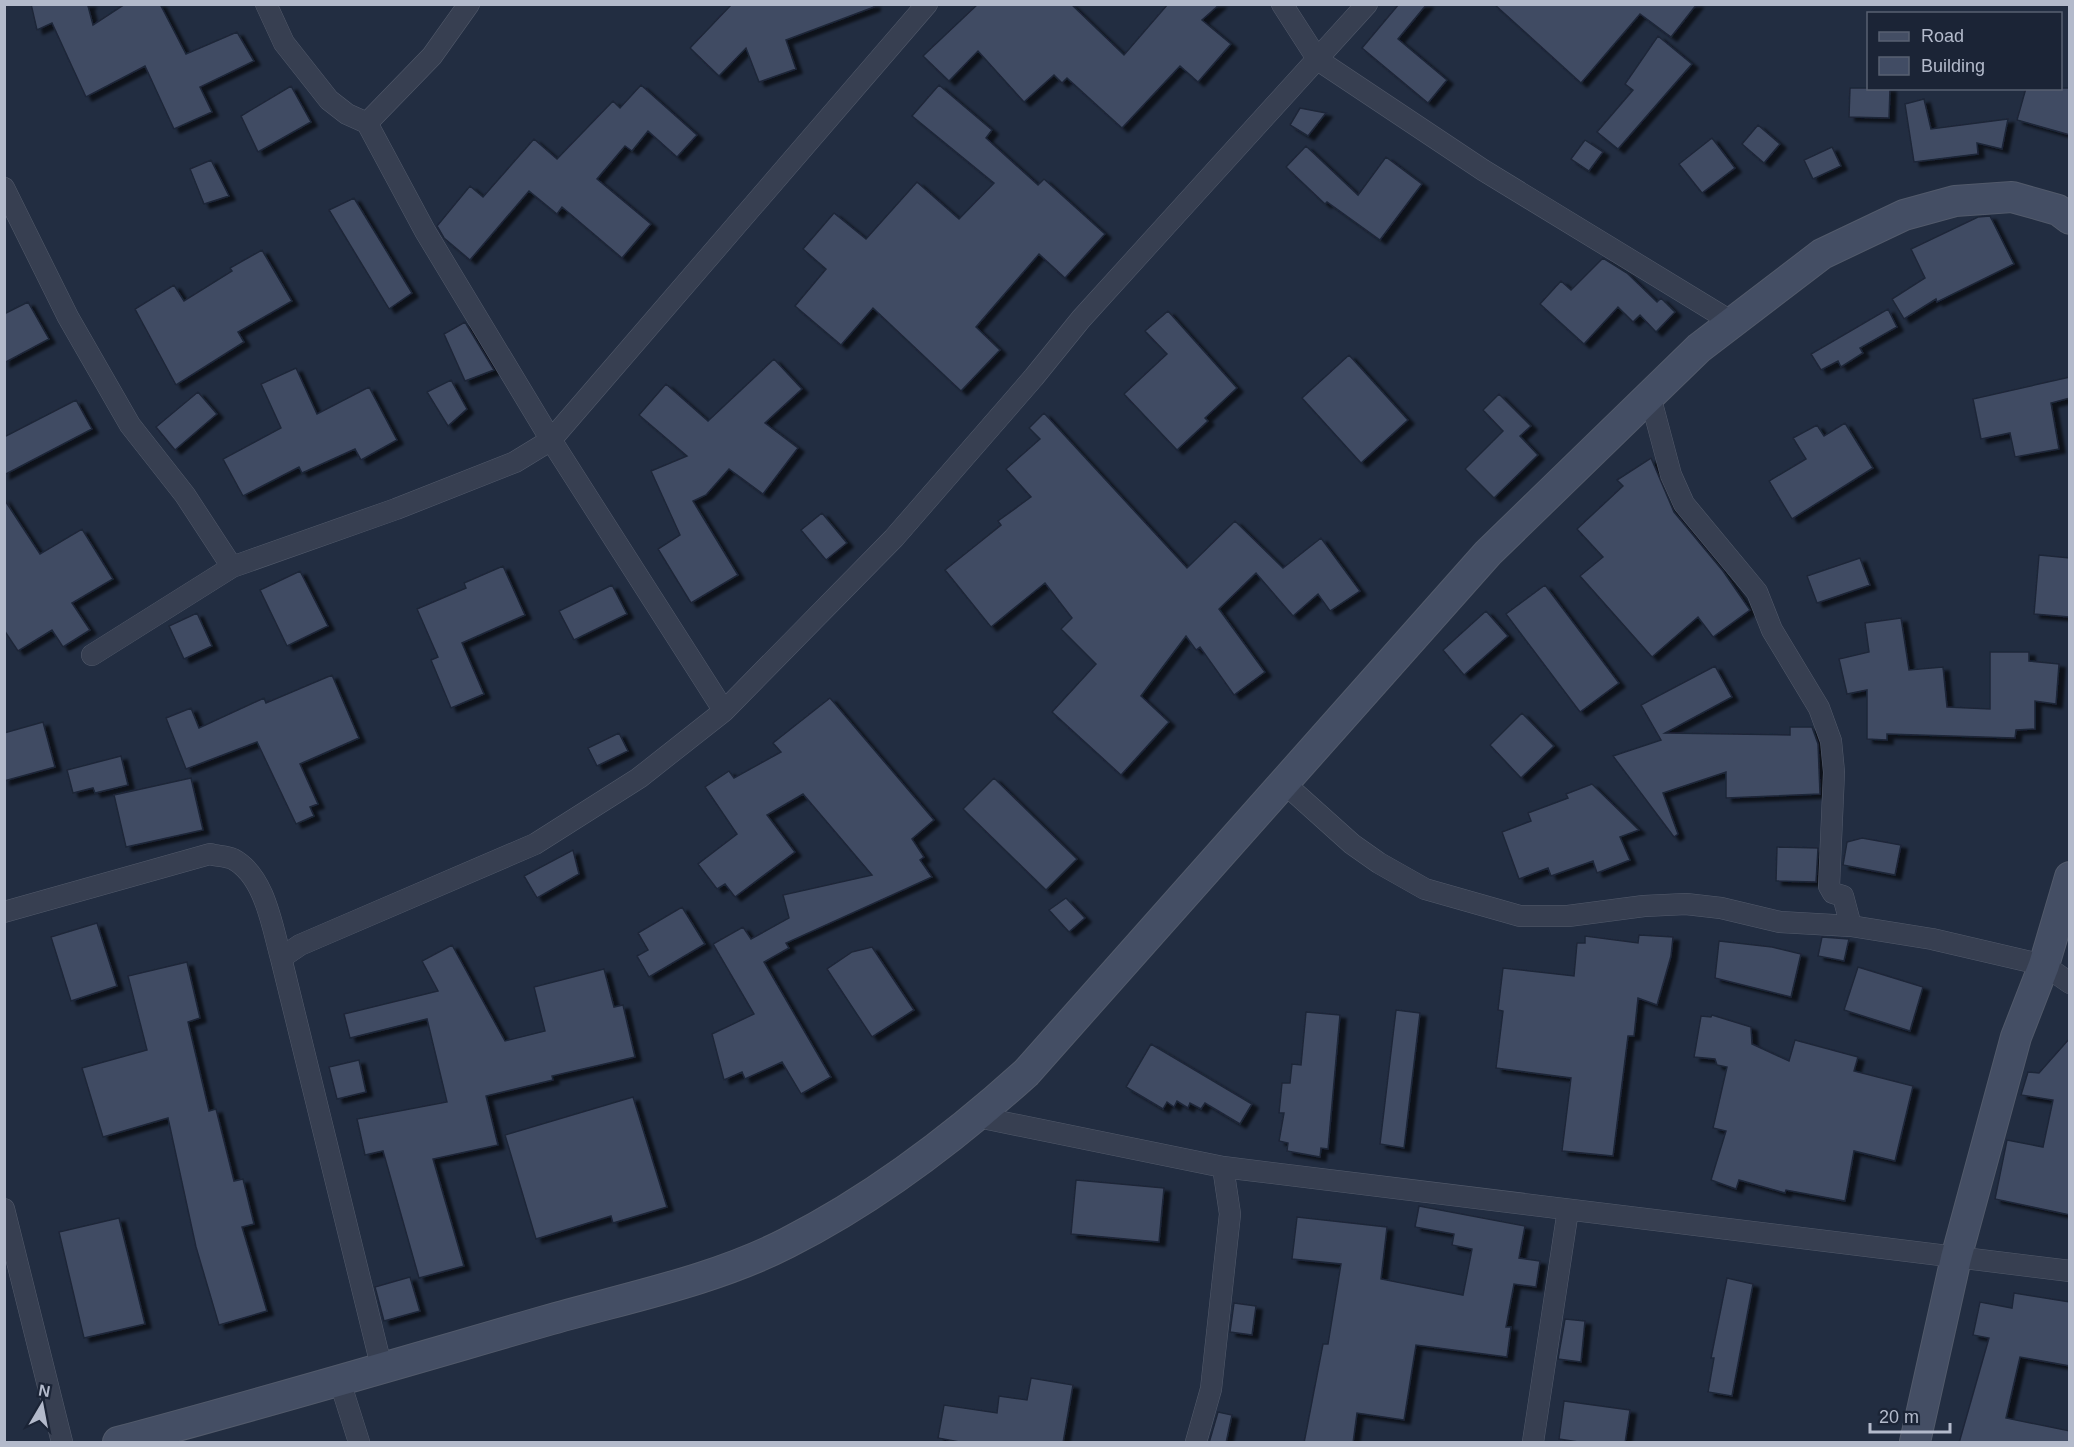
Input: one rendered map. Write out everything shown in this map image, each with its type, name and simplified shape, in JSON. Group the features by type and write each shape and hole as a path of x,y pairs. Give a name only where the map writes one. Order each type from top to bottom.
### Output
{"street":[{"path":"266,4 284,43 329,100 347,114 367,123 414,213 551,440 724,711"},
{"path":"367,123 432,56 469,4"},
{"path":"93,656 232,567 407,505 515,462 551,440 927,4"},
{"path":"1282,4 1318,60 1483,170 1732,322"},
{"path":"281,958 300,945 535,844 639,778 724,711 894,538 1034,377 1081,319 1367,4"},
{"path":"4,188 68,317 130,425 184,495 232,567"},
{"path":"118,1443 340,1382 690,1280 784,1244 844,1212 978,1117 1026,1073 1488,554 1699,348 1822,254 1904,215 1955,201 2012,197 2058,210 2070,219"},
{"path":"1650,396 1671,475 1684,504 1757,592 1772,630 1819,708 1831,741 1834,772 1829,886 1833,893 1842,896 1851,926"},
{"path":"1284,783 1352,844 1378,863 1425,889 1520,916 1568,916 1644,906 1686,904 1721,908 1780,922 1851,926 1932,939 2044,966 2070,983"},
{"path":"4,912 210,854 232,859 247,872 262,896 281,958 382,1369"},
{"path":"1915,1443 1956,1258 2016,1037 2044,966 2070,877"},
{"path":"978,1117 1223,1167 2070,1271"},
{"path":"1196,1443 1211,1389 1230,1214 1223,1167"},
{"path":"4,1209 62,1443"},
{"path":"1533,1443 1568,1210"},
{"path":"340,1382 359,1443"}],"building":[{"path":"31,4 90,4 88,6 93,25 125,4 160,4 186,54 237,32 254,61 200,87 212,112 174,129 145,66 86,97 52,23 37,30"},
{"path":"732,4 874,4 874,7 786,40 796,69 759,82 746,48 719,76 690,48"},
{"path":"978,4 1071,4 1124,55 1168,4 1220,4 1202,20 1231,44 1198,82 1180,66 1122,128 1067,78 1062,83 1054,75 1024,102 978,51 949,81 923,56"},
{"path":"1399,4 1427,4 1398,39 1447,80 1428,103 1362,48"},
{"path":"1494,4 1697,4 1671,37 1640,14 1581,83"},
{"path":"1658,36 1692,64 1618,149 1597,132 1633,90 1625,84"},
{"path":"641,85 697,135 677,157 648,131 632,151 625,146 597,179 651,224 622,258 562,207 557,214 529,191 470,260 444,238 437,226 470,186 483,197 534,139 557,159 613,101 620,108"},
{"path":"939,85 992,130 986,138 1038,185 1044,179 1105,234 1065,278 1039,254 976,327 1000,350 961,391 873,308 841,345 795,306 826,269 803,249 834,213 866,239 917,182 959,219 994,183 912,116"},
{"path":"291,86 311,122 258,152 241,116"},
{"path":"1850,88 1890,90 1889,118 1849,117"},
{"path":"2070,88 2070,135 2017,120 2025,90"},
{"path":"1924,99 1931,129 2008,119 2002,149 1977,143 1978,154 1914,162 1905,104"},
{"path":"1300,108 1326,113 1308,136 1290,125"},
{"path":"1758,125 1780,144 1764,163 1742,144"},
{"path":"1712,138 1735,168 1702,193 1679,164"},
{"path":"1585,140 1603,152 1589,171 1571,159"},
{"path":"1306,146 1358,195 1386,157 1422,184 1380,240 1327,202 1325,204 1286,167"},
{"path":"1832,147 1841,166 1813,179 1804,160"},
{"path":"211,160 229,196 204,204 190,169"},
{"path":"354,198 412,293 389,309 329,210"},
{"path":"1990,216 2014,264 1937,302 1936,299 1904,319 1892,299 1925,278 1911,249 1978,217"},
{"path":"262,250 292,301 238,332 244,342 176,385 135,309 174,285 184,301 232,271 230,268"},
{"path":"1603,258 1627,273 1657,302 1661,298 1675,312 1656,332 1640,315 1633,322 1618,307 1584,344 1540,304 1561,281 1571,290"},
{"path":"28,302 49,339 4,363 4,314"},
{"path":"1888,309 1897,327 1860,348 1863,353 1841,367 1838,361 1821,370 1811,354"},
{"path":"1168,311 1237,388 1205,418 1208,421 1177,450 1124,394 1167,354 1145,331"},
{"path":"465,322 494,370 465,381 444,334"},
{"path":"1349,355 1408,420 1361,463 1302,398"},
{"path":"774,359 802,389 765,423 798,448 763,494 729,469 706,495 693,501 738,575 691,603 658,549 680,535 651,471 687,456 639,415 666,384 708,421"},
{"path":"296,368 317,414 369,387 397,440 361,460 355,449 302,473 299,467 243,496 223,459 281,428 261,384"},
{"path":"2070,377 2070,398 2051,403 2059,449 2015,457 2010,433 1981,439 1973,399"},
{"path":"451,380 467,409 448,426 427,392"},
{"path":"198,392 217,414 175,450 156,427"},
{"path":"1499,394 1531,426 1520,436 1538,455 1494,498 1465,469 1503,431 1483,410"},
{"path":"76,400 92,429 4,475 4,437"},
{"path":"1044,413 1187,568 1235,521 1283,568 1321,538 1360,591 1330,611 1318,594 1293,616 1256,573 1219,609 1265,672 1234,695 1200,647 1196,650 1186,636 1141,696 1169,722 1121,775 1052,712 1096,664 1061,629 1072,618 1045,583 991,627 945,570 1001,525 998,521 1031,497 1006,469 1040,439 1029,428"},
{"path":"1845,423 1873,468 1792,519 1769,481 1806,459 1793,438 1817,425 1824,436"},
{"path":"1651,458 1674,512 1723,571 1750,610 1713,637 1698,617 1652,657 1580,576 1603,557 1577,529 1623,486 1617,480"},
{"path":"4,499 40,554 82,529 113,579 72,603 90,630 63,647 52,630 18,651 4,630"},
{"path":"822,513 847,543 826,560 801,530"},
{"path":"2039,555 2070,558 2070,617 2034,614"},
{"path":"1860,558 1870,585 1817,603 1807,576"},
{"path":"503,566 525,615 462,643 484,694 451,708 431,660 438,657 417,609 466,588 464,583"},
{"path":"300,571 328,626 287,646 260,590"},
{"path":"612,585 627,614 574,640 559,611"},
{"path":"1545,585 1619,683 1580,712 1506,614"},
{"path":"1486,611 1508,636 1464,675 1443,650"},
{"path":"197,613 212,646 184,659 169,626"},
{"path":"1901,618 1909,670 1943,667 1947,707 1990,709 1990,652 2029,652 2029,661 2059,664 2056,704 2035,701 2035,729 2016,730 2015,738 1887,734 1887,740 1867,739 1867,690 1847,694 1839,659 1869,652 1865,623"},
{"path":"1715,666 1732,697 1665,733 1790,735 1790,727 1812,727 1818,744 1820,794 1726,798 1726,772 1663,793 1678,834 1674,837 1613,756 1661,740 1641,705"},
{"path":"332,675 359,738 300,764 318,804 310,807 314,816 296,824 257,742 186,769 166,718 191,708 199,728 264,698 266,703"},
{"path":"830,698 934,820 912,839 924,857 920,860 932,877 786,943 789,948 764,962 831,1077 801,1094 782,1062 745,1079 742,1072 724,1080 712,1034 754,1014 713,944 743,927 751,939 789,918 783,895 872,875 803,794 767,815 795,852 735,897 725,884 717,889 698,864 737,834 705,787 729,771 734,778 781,752 773,743"},
{"path":"1522,713 1554,746 1521,778 1490,745"},
{"path":"43,722 55,767 4,781 4,733"},
{"path":"619,733 628,751 597,766 588,748"},
{"path":"121,756 128,785 95,793 93,788 73,793 67,770"},
{"path":"191,778 203,830 126,847 114,795"},
{"path":"994,778 1077,859 1046,890 963,809"},
{"path":"1592,784 1639,830 1620,837 1630,860 1597,873 1593,861 1551,876 1548,868 1519,879 1502,832 1531,821 1528,813 1568,798 1566,794"},
{"path":"1862,838 1901,845 1895,875 1843,865 1847,842"},
{"path":"1777,847 1818,848 1816,882 1776,881"},
{"path":"573,850 579,874 537,898 524,876"},
{"path":"1066,898 1085,918 1069,932 1049,910"},
{"path":"682,907 705,944 649,977 637,956 648,950 638,933"},
{"path":"97,923 117,986 71,1001 51,937"},
{"path":"1639,935 1673,937 1671,956 1657,1005 1638,998 1634,1036 1628,1036 1613,1156 1562,1151 1571,1078 1496,1068 1503,1011 1498,1010 1503,968 1574,976 1577,943 1585,943 1585,936 1638,943"},
{"path":"1822,937 1849,939 1844,961 1818,956"},
{"path":"1719,941 1772,947 1801,954 1791,997 1715,978"},
{"path":"452,945 505,1041 545,1031 534,987 604,969 614,1007 623,1005 635,1057 552,1076 553,1080 486,1096 498,1145 433,1159 464,1266 419,1278 383,1151 365,1155 357,1119 447,1102 427,1019 350,1038 344,1014 438,991 422,961"},
{"path":"872,947 914,1010 872,1037 827,969 852,952"},
{"path":"187,962 200,1018 188,1022 209,1111 216,1109 234,1181 243,1179 254,1224 242,1227 267,1311 219,1325 196,1247 168,1118 103,1137 82,1068 147,1050 128,976"},
{"path":"1858,967 1923,987 1910,1031 1844,1010"},
{"path":"1396,1010 1420,1013 1404,1148 1380,1144"},
{"path":"1306,1012 1340,1015 1328,1149 1321,1148 1320,1157 1287,1151 1288,1143 1279,1141 1284,1113 1279,1113 1282,1083 1290,1083 1292,1064 1301,1065"},
{"path":"1712,1015 1751,1027 1752,1044 1789,1061 1795,1040 1858,1057 1854,1071 1913,1086 1895,1161 1854,1151 1845,1201 1786,1190 1785,1193 1739,1180 1736,1189 1711,1180 1726,1131 1713,1128 1727,1067 1717,1065 1715,1059 1694,1057 1701,1016 1711,1017"},
{"path":"2070,1038 2070,1215 1995,1199 2007,1140 2043,1147 2053,1100 2021,1095 2028,1072 2039,1073"},
{"path":"1151,1044 1252,1104 1240,1124 1205,1103 1201,1109 1190,1103 1188,1108 1177,1101 1174,1107 1167,1102 1163,1109 1126,1087"},
{"path":"359,1060 366,1092 337,1099 329,1067"},
{"path":"633,1097 667,1207 613,1223 611,1216 536,1239 505,1135"},
{"path":"1076,1180 1164,1188 1159,1242 1071,1234"},
{"path":"1419,1206 1525,1226 1519,1258 1540,1261 1536,1287 1514,1284 1506,1327 1511,1327 1507,1357 1416,1345 1404,1420 1357,1413 1353,1443 1304,1443 1323,1344 1328,1344 1341,1264 1292,1259 1297,1217 1387,1227 1381,1279 1463,1295 1472,1249 1452,1245 1454,1234 1415,1227"},
{"path":"119,1218 145,1324 84,1338 59,1232"},
{"path":"410,1277 420,1311 384,1321 375,1287"},
{"path":"1727,1278 1753,1284 1732,1396 1708,1392 1714,1358 1711,1358"},
{"path":"2014,1293 2070,1302 2070,1366 2020,1357 2006,1418 2070,1431 2070,1443 1959,1443 1989,1338 1973,1335 1980,1302 2012,1308"},
{"path":"1234,1303 1256,1306 1252,1335 1230,1332"},
{"path":"1565,1319 1585,1321 1581,1362 1558,1359"},
{"path":"1031,1378 1073,1385 1063,1443 965,1443 938,1438 944,1405 997,1413 999,1396 1027,1400"},
{"path":"1564,1401 1630,1410 1625,1443 1585,1443 1559,1439"},
{"path":"1218,1412 1232,1415 1226,1443 1209,1443"}]}
